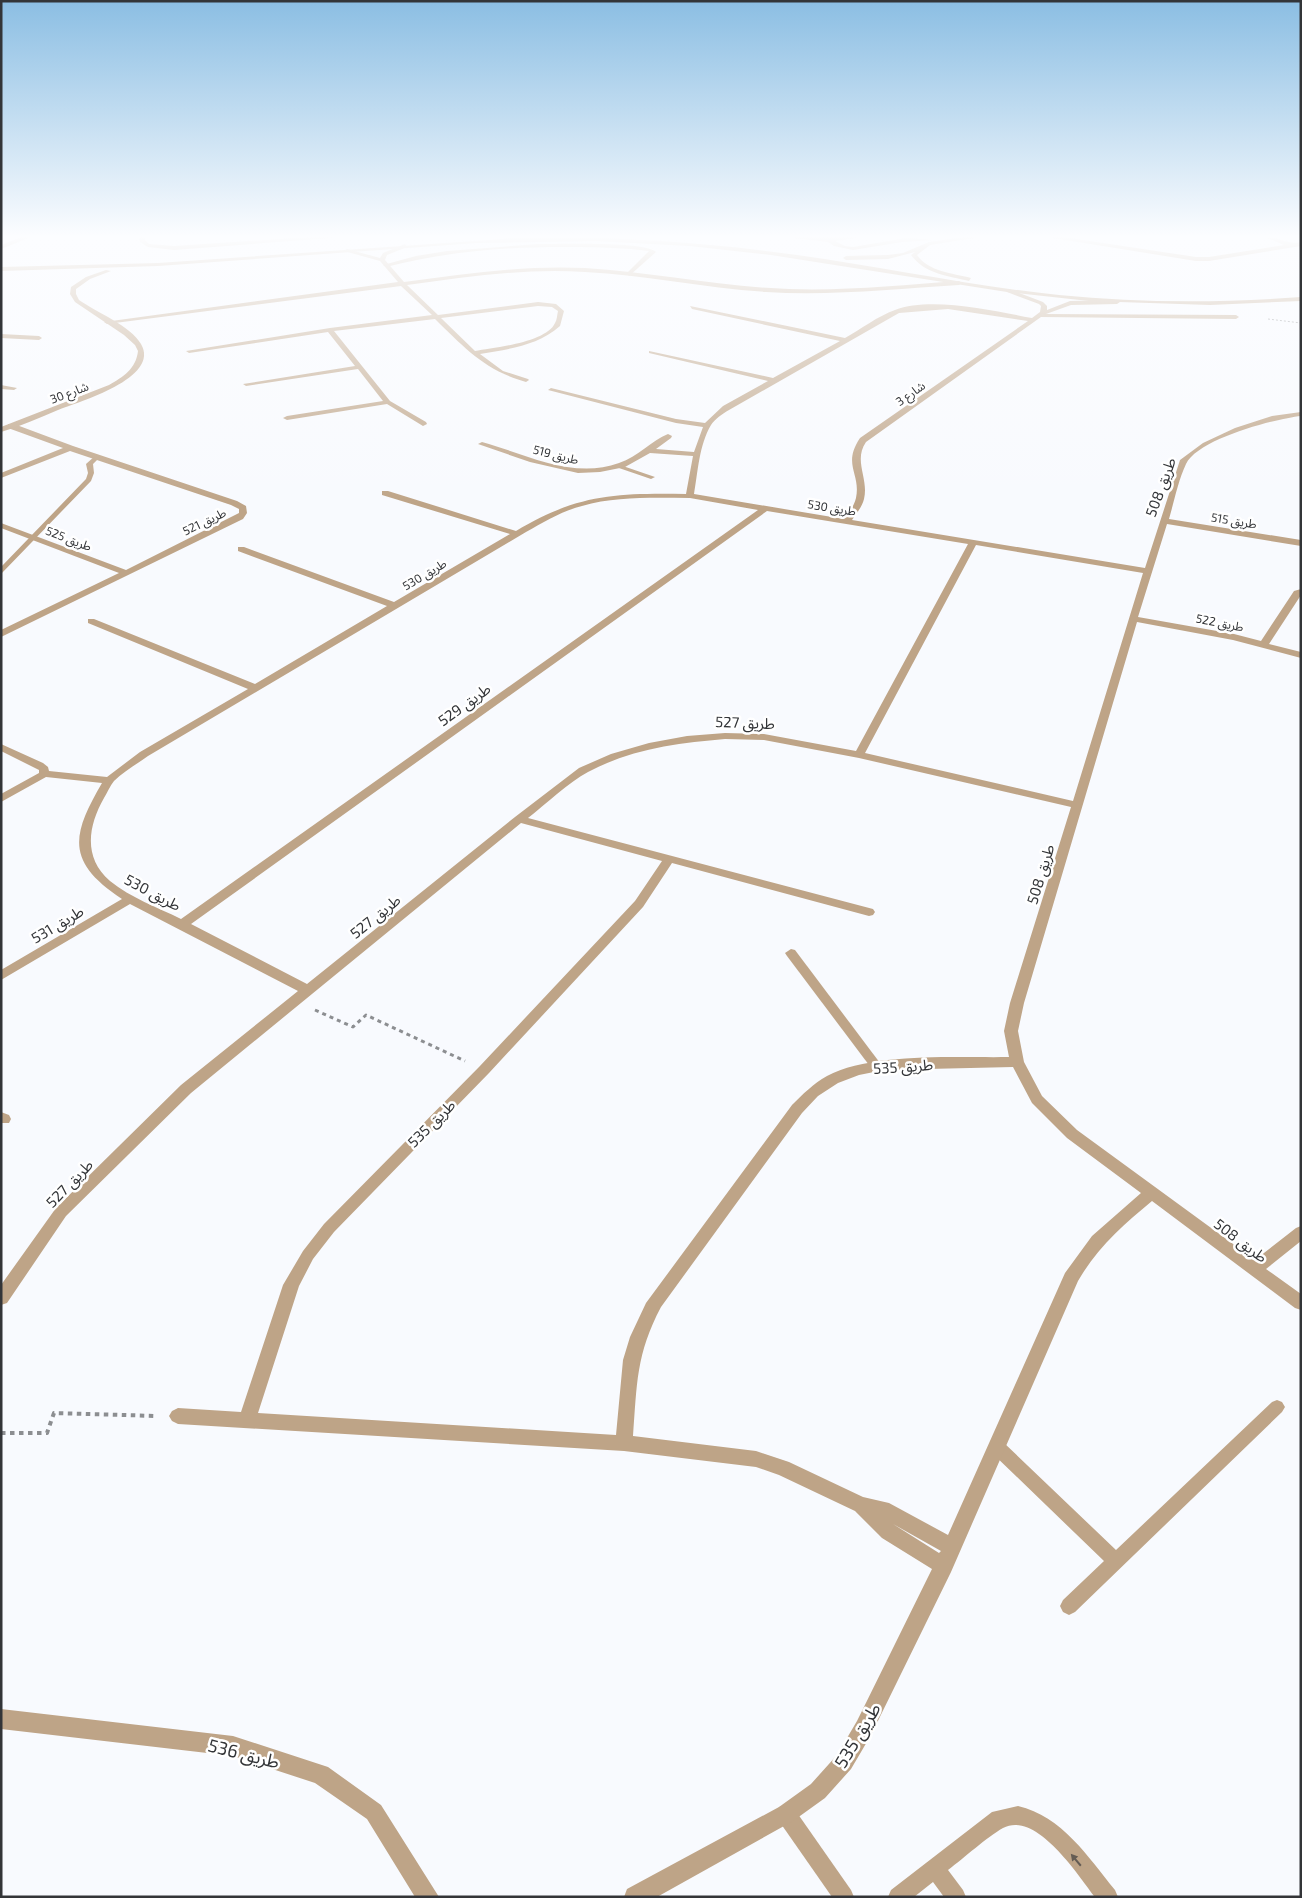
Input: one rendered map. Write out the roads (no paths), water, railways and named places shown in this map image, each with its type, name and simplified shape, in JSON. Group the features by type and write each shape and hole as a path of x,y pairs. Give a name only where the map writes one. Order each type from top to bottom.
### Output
{"street":[{"name":"شارع 30","path":"1,430 106,390 117,385 130,374 140,357 139,345 130,336 114,326"},
{"path":"189,351 364,326"},
{"path":"447,326 474,353 501,372 526,380"},
{"path":"474,353 518,346 539,338 557,326"},
{"path":"778,326 845,340"},
{"path":"690,496 698,454 707,426 726,408 871,326"},
{"name":"شارع 3","path":"846,522 857,506 860,497 855,460 858,446 863,440 1024,326"},
{"path":"330,330 388,402 423,424"},
{"path":"1,336 38,338"},
{"path":"651,352 776,381"},
{"path":"246,384 359,367"},
{"path":"1,387 14,388"},
{"path":"551,390 676,421 707,426"},
{"path":"286,418 388,402"},
{"name":"طريق 508","path":"1301,414 1277,416 1212,441 1190,454 1183,462 1133,619 1017,1004 1011,1031 1017,1062 1037,1099 1072,1134 1301,1303"},
{"name":"طريق 521","path":"1,634 240,517 244,513 243,508 234,503 70,448 11,426"},
{"name":"طريق 519","path":"482,444 575,472 594,472 618,466 651,451 668,436"},
{"path":"1,476 70,448"},
{"name":"طريق 519","path":"651,451 698,454"},
{"path":"385,493 516,534"},
{"name":"طريق 530","path":"309,991 182,924 130,899 106,883 91,867 85,848 85,829 91,811 110,780 144,754 516,534 554,514 578,504 603,499 645,496 690,496 1148,571"},
{"name":"طريق 529","path":"182,924 764,509"},
{"name":"طريق 515","path":"1163,521 1301,543"},
{"name":"طريق 525","path":"1,526 127,573"},
{"path":"859,755 973,543"},
{"name":"طريق 530","path":"241,549 395,606"},
{"path":"1264,644 1297,593 1301,592"},
{"name":"طريق 522","path":"1133,619 1212,632 1301,655"},
{"path":"91,621 255,688"},
{"name":"طريق 527","path":"1,1298 61,1212 186,1089 519,819 583,770 614,756 649,746 687,739 725,736 764,737 859,755 1077,805"},
{"path":"1,747 39,765 44,769 44,774"},
{"path":"1,799 44,774 110,780"},
{"path":"519,819 869,912"},
{"name":"طريق 535","path":"247,1419 279,1317 291,1285 308,1255 352,1203 484,1070 639,904 669,859"},
{"name":"طريق 531","path":"1,976 130,899"},
{"name":"طريق 535","path":"624,1443 634,1350 655,1302 798,1109 813,1092 833,1079 857,1070 876,1066 1017,1062"},
{"name":"طريق 535","path":"635,1897 786,1814 818,1791 844,1762 864,1728 944,1566 1082,1257 1097,1239 1152,1193"},
{"path":"1256,1270 1301,1232"},
{"path":"178,1416 624,1443 756,1459 783,1468 861,1505 884,1509 952,1547"},
{"path":"861,1505 867,1514 883,1528 944,1566"},
{"name":"طريق 536","path":"1,1719 233,1746 322,1774 374,1812 428,1897"}],"lane":[{"path":"1,572 88,480 90,473 89,464 97,457"},
{"path":"618,466 651,477"},
{"path":"791,953 876,1066"},
{"path":"1069,1606 1277,1407"},
{"path":"997,1447 1116,1560"},
{"path":"786,1814 844,1897"},
{"path":"898,1897 999,1819 1019,1815 1039,1822 1058,1838 1108,1897"},
{"path":"935,1869 956,1897"}]}
